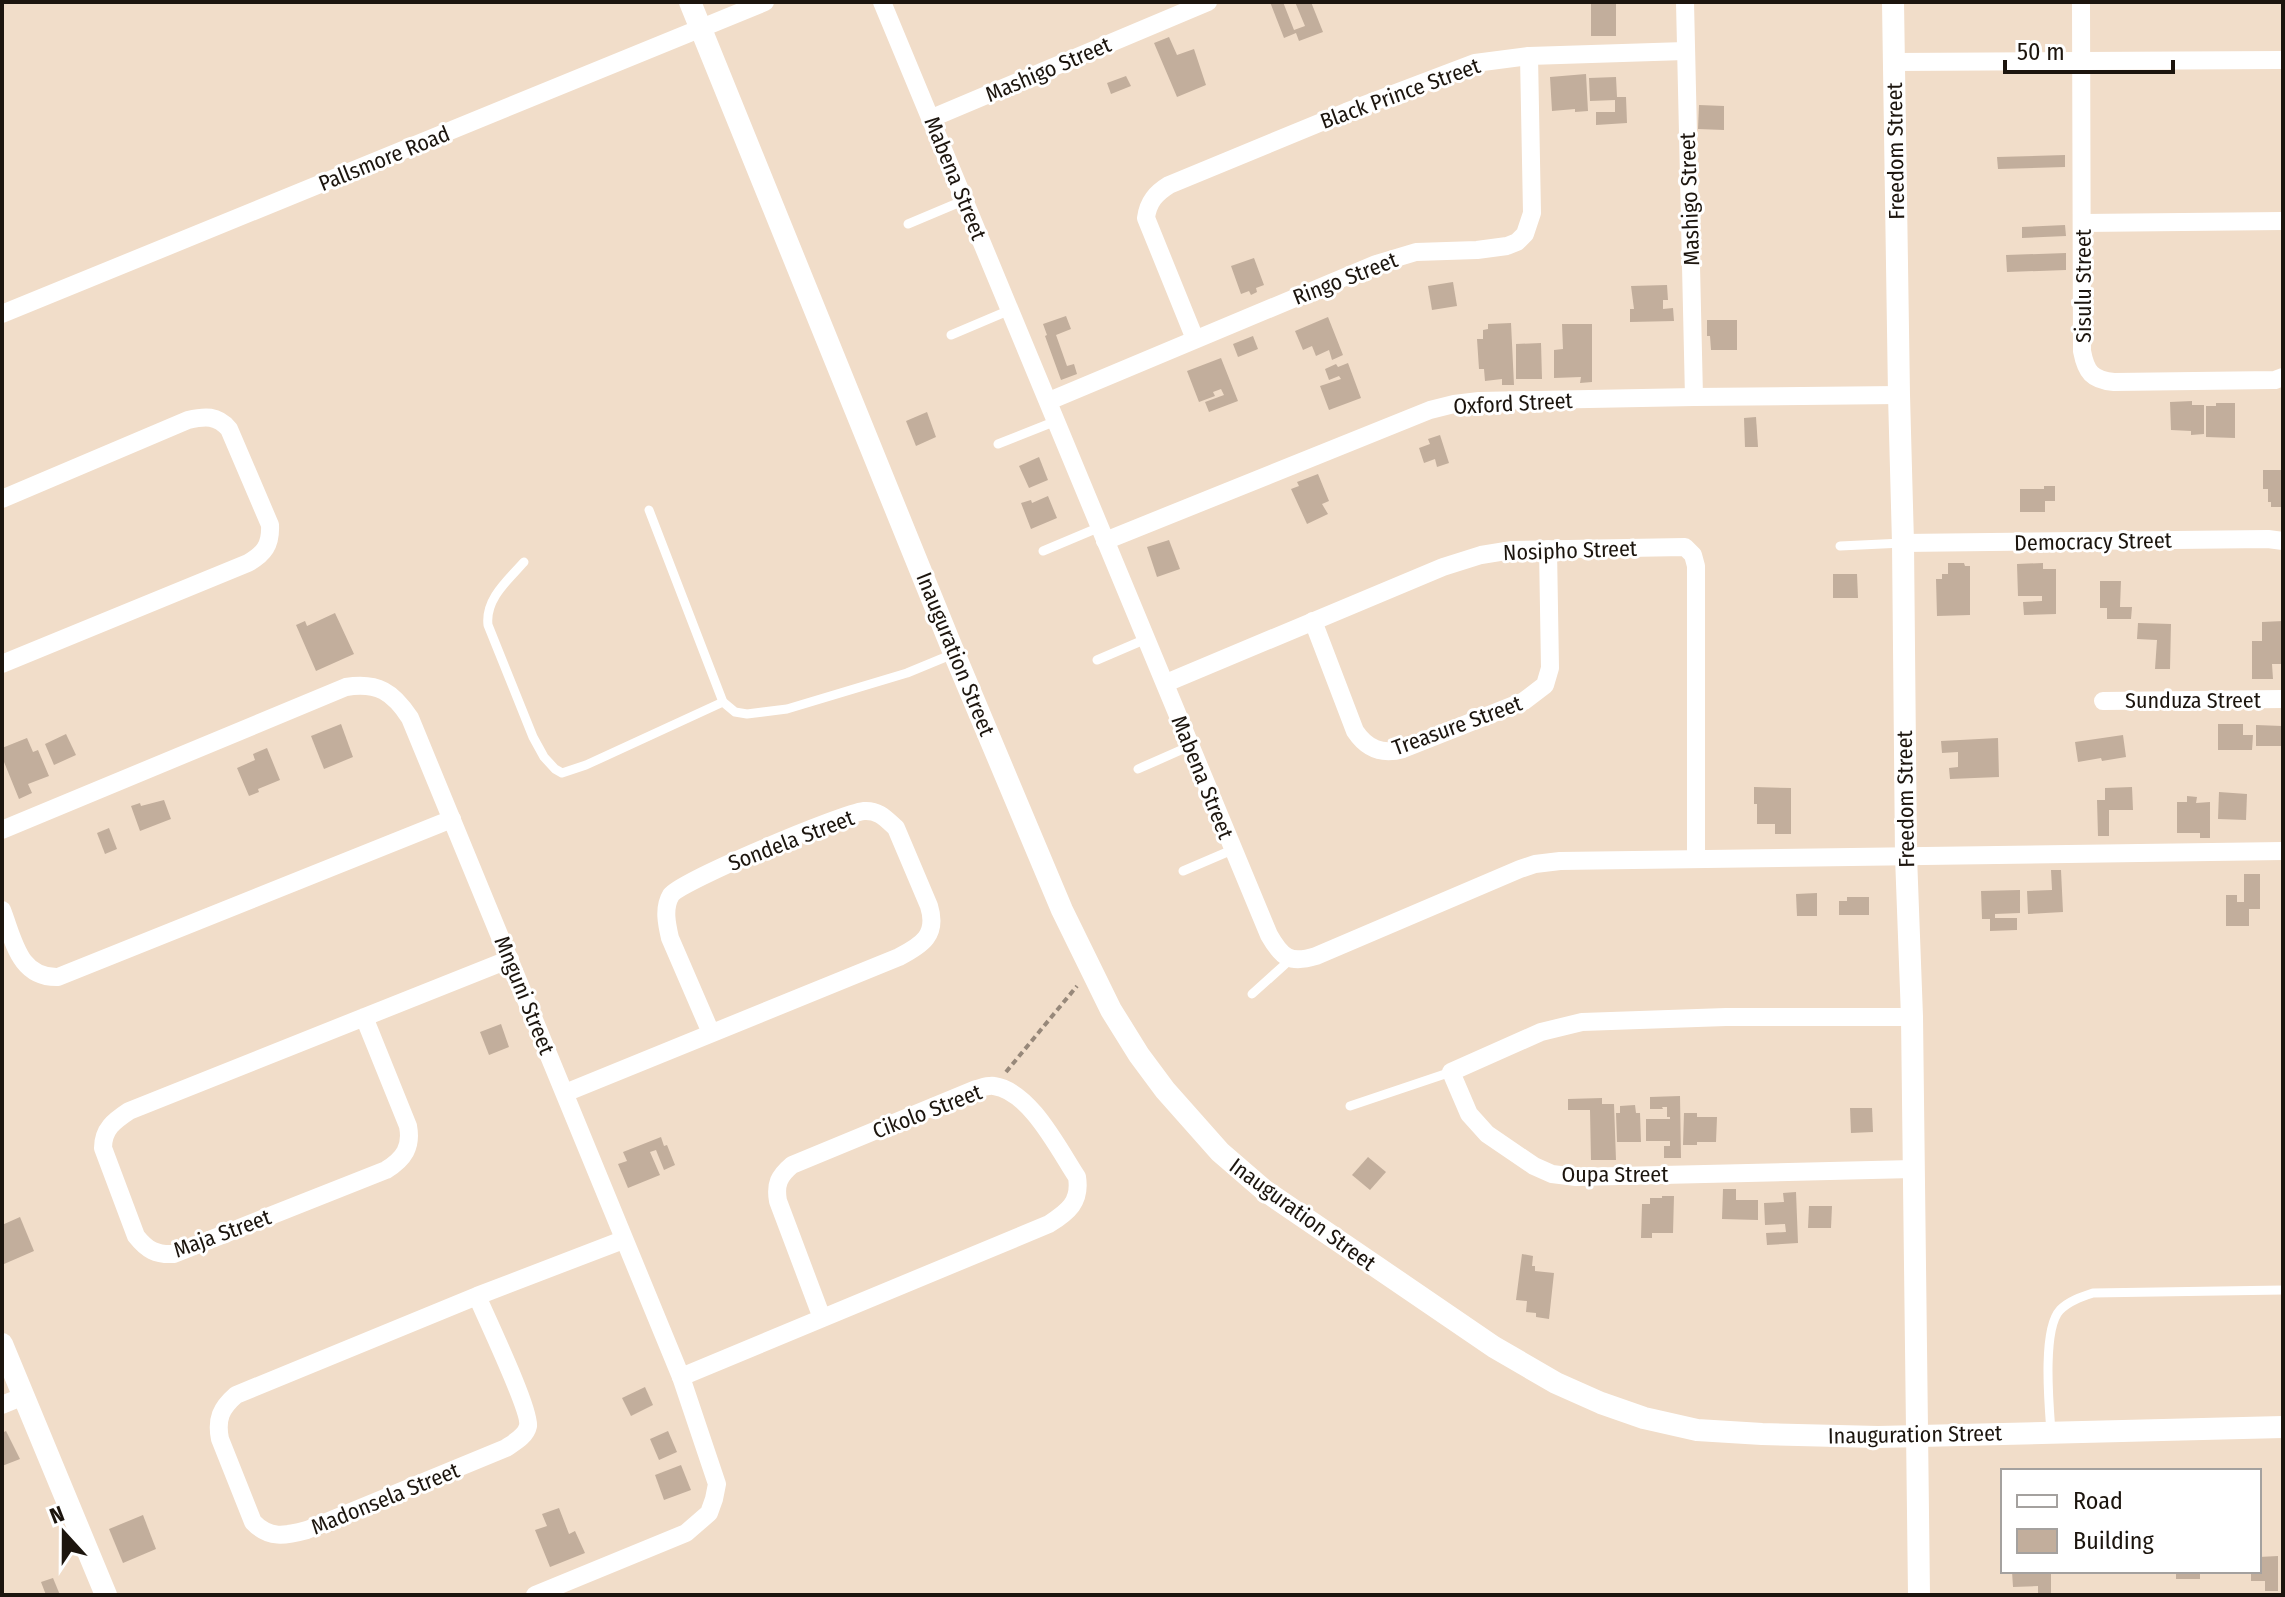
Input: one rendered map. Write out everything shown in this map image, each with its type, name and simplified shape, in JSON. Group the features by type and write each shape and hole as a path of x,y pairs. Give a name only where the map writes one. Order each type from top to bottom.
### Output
{"street":[{"name":"Inauguration Street","path":"690,2 954,653 1062,910 1111,1010 1139,1055 1165,1090 1220,1152 1264,1190 1494,1347 1556,1383 1644,1418 1697,1430 1878,1437 2283,1427"},
{"name":"Pallsmore Road","path":"2,314 765,2"},
{"name":"Mabena Street","path":"882,2 1166,683 1232,850 1276,948 1291,959"},
{"name":"Mashigo Street","path":"932,118 1208,2"},
{"name":"Mashigo Street","path":"1685,2 1694,397"},
{"name":"Freedom Street","path":"1893,2 1906,856 1912,1017 1919,1595"},
{"name":"Sisulu Street","path":"2081,2 2084,363 2100,381 2114,382 2275,380 2283,377"},
{"name":"Black Prince Street","path":"1195,339 1146,218 1151,199 1169,185 1346,112 1487,60 1685,51"},
{"name":"Ringo Street","path":"1049,401 1399,256 1416,252 1498,248 1517,242 1525,234 1532,213 1529,56"},
{"path":"1893,62 2283,60"},
{"path":"2083,223 2283,221"},
{"name":"Oxford Street","path":"1103,534 1441,407 1479,401 1899,395"},
{"path":"2,499 188,420 213,417 222,420 229,429 270,525 266,550 248,563 2,664"},
{"name":"Democracy Street","path":"1903,543 2283,541"},
{"name":"Nosipho Street","path":"1166,683 1467,559 1512,550 1685,547 1693,555 1696,566 1696,858"},
{"name":"Treasure Street","path":"1313,621 1361,740 1374,750 1383,752 1403,749 1524,701 1545,685 1550,668 1548,549"},
{"name":"Mnguni Street","path":"2,830 346,687 372,686 383,690 403,707 681,1377 717,1484 709,1513 686,1533 535,1595"},
{"name":"Sunduza Street","path":"2103,701 2283,699"},
{"name":"Sondela Street","path":"565,1093 913,950 927,938 933,917 896,828 886,818 877,812 851,814 711,871 671,895 666,923 670,938 711,1033"},
{"path":"2,910 25,963 36,975 58,977 452,819"},
{"path":"1291,959 1303,960 1316,956 1535,864 1560,861 2283,851"},
{"name":"Maja Street","path":"364,1017 408,1126 410,1136 404,1157 386,1170 174,1254 161,1255 143,1244 136,1236 105,1158 103,1137 111,1125 129,1111 364,1017 510,959"},
{"path":"1451,1072 1541,1032 1582,1022 1726,1017 1912,1017"},
{"name":"Oupa Street","path":"1451,1072 1469,1114 1487,1134 1534,1166 1552,1174 1576,1177 1913,1169"},
{"name":"Cikolo Street","path":"681,1377 1049,1224 1065,1214 1075,1203 1079,1188 1077,1177 1037,1117 1012,1094 995,1086 976,1089 792,1165 782,1173 777,1182 778,1201 822,1318"},
{"name":"Madonsela Street","path":"477,1296 523,1403 528,1425 524,1435 506,1448 307,1530 280,1536 267,1534 259,1528 253,1522 217,1426 219,1414 236,1395 477,1296 623,1240"},
{"path":"2,1344 106,1595"},
{"path":"2,1405 24,1396"}],"lane":[{"path":"908,224 965,200"},
{"path":"951,335 1010,310"},
{"path":"998,444 1056,421"},
{"path":"649,510 723,702 735,712 747,714 787,709 907,673 954,653"},
{"path":"1043,551 1103,534"},
{"path":"1840,546 1903,543"},
{"path":"524,562 492,601 487,613 488,625 533,737 555,769 562,773 586,765 723,702"},
{"path":"1097,660 1146,639"},
{"path":"1138,769 1190,746"},
{"path":"1183,871 1232,850"},
{"path":"1252,994 1291,959"},
{"path":"1350,1106 1451,1072"},
{"path":"2051,1432 2048,1385 2051,1323 2059,1310 2074,1299 2093,1293 2283,1290"}],"path":[{"path":"995,1086 1091,970"}],"building":[{"path":"1270,2 1283,2 1294,30 1305,26 1295,2 1311,2 1323,32 1299,41 1296,33 1284,38"},
{"path":"1591,2 1616,2 1616,36 1591,36"},
{"path":"1169,37 1177,55 1194,49 1206,85 1177,97 1154,43"},
{"path":"1586,74 1588,111 1552,111 1550,77"},
{"path":"1126,76 1131,86 1111,94 1107,83"},
{"path":"1616,77 1617,97 1626,97 1627,123 1596,125 1596,112 1615,112 1615,100 1590,101 1589,78"},
{"path":"1699,105 1724,106 1724,130 1698,129"},
{"path":"2065,155 2065,167 1998,169 1997,157"},
{"path":"2065,225 2066,236 2022,238 2022,227"},
{"path":"2066,253 2066,270 2007,272 2006,255"},
{"path":"1254,258 1264,285 1256,288 1257,292 1251,295 1249,291 1241,294 1231,266"},
{"path":"1453,282 1457,306 1432,310 1428,286"},
{"path":"1667,285 1668,300 1663,300 1663,309 1673,308 1674,321 1630,322 1630,309 1634,309 1631,286"},
{"path":"1066,316 1071,329 1056,335 1067,366 1074,364 1077,374 1061,380 1043,324"},
{"path":"1328,317 1343,355 1332,360 1329,350 1316,356 1312,346 1303,350 1295,331"},
{"path":"1707,320 1737,320 1737,350 1711,350"},
{"path":"1511,323 1514,385 1502,385 1502,379 1485,381 1484,369 1479,369 1477,339 1483,339 1483,330 1488,329 1488,324"},
{"path":"1562,324 1592,324 1592,382 1580,383 1581,377 1554,378 1554,350 1563,349"},
{"path":"1253,336 1258,349 1238,357 1233,344"},
{"path":"1541,343 1542,379 1516,379 1516,344"},
{"path":"1221,358 1238,401 1209,412 1205,402 1224,395 1221,389 1213,392 1215,396 1199,402 1187,371"},
{"path":"1348,363 1361,398 1329,410 1320,386 1341,379 1339,376 1329,380 1325,369"},
{"path":"2192,401 2192,405 2204,405 2204,434 2191,435 2191,431 2171,430 2170,402"},
{"path":"2216,403 2235,403 2235,438 2206,437 2206,406 2216,406"},
{"path":"927,412 936,437 916,446 906,421"},
{"path":"1756,417 1758,447 1745,447 1744,418"},
{"path":"1440,435 1449,463 1437,467 1435,459 1424,463 1419,448 1430,444 1428,439"},
{"path":"1039,457 1048,480 1029,488 1019,466"},
{"path":"2263,470 2283,470 2283,507 2271,507 2271,502 2268,502 2268,489 2263,489"},
{"path":"1318,474 1329,501 1322,504 1328,514 1307,524 1291,489 1299,486 1297,482"},
{"path":"2044,486 2055,486 2055,501 2045,501 2045,512 2020,512 2020,489 2044,489"},
{"path":"1048,496 1057,518 1031,529 1021,503 1031,500 1032,503"},
{"path":"1169,540 1180,569 1157,577 1147,547"},
{"path":"1948,563 1970,566 1970,615 1937,616 1936,579 1948,574"},
{"path":"2043,563 2043,569 2056,569 2056,614 2024,615 2023,602 2042,601 2042,596 2018,596 2017,564"},
{"path":"1833,574 1857,574 1858,598 1833,598"},
{"path":"2100,581 2121,581 2120,607 2132,607 2131,619 2107,619 2107,608 2100,608"},
{"path":"335,613 354,654 316,671 296,625 305,621 307,626"},
{"path":"2283,621 2283,664 2272,664 2273,679 2252,679 2252,641 2262,641 2262,622"},
{"path":"2138,623 2171,624 2170,669 2155,669 2157,640 2137,639"},
{"path":"341,724 353,757 324,769 311,736"},
{"path":"2218,724 2243,724 2243,735 2253,735 2252,750 2218,750"},
{"path":"2256,725 2282,726 2282,746 2256,746"},
{"path":"66,734 76,755 54,765 45,744"},
{"path":"2123,735 2126,757 2078,762 2075,742"},
{"path":"27,738 33,752 38,750 49,776 28,784 32,793 19,799 2,757 2,748"},
{"path":"1998,738 1999,777 1950,779 1949,768 1958,767 1958,752 1942,753 1941,741"},
{"path":"267,748 280,780 249,796 237,768 255,760 253,754"},
{"path":"1754,787 1791,788 1791,834 1775,834 1775,824 1757,824"},
{"path":"2132,787 2133,810 2109,810 2109,836 2098,836 2097,800 2105,800 2105,788"},
{"path":"2219,792 2247,794 2246,820 2218,819"},
{"path":"2187,796 2197,797 2196,803 2210,802 2210,838 2200,838 2200,833 2177,833 2177,802 2187,802"},
{"path":"164,800 171,819 140,831 131,806"},
{"path":"109,828 117,849 105,854 97,833"},
{"path":"2051,870 2061,870 2063,912 2028,914 2027,891 2052,890"},
{"path":"2244,874 2260,874 2260,909 2249,909 2249,926 2226,926 2226,895 2237,895 2237,902 2244,902"},
{"path":"2020,890 2020,913 1995,914 1995,918 2017,918 2017,930 1990,931 1990,919 1982,919 1981,891"},
{"path":"1817,893 1817,916 1797,916 1796,894"},
{"path":"1847,897 1869,897 1869,915 1839,915 1839,901 1847,901"},
{"path":"501,1024 509,1047 489,1055 480,1032"},
{"path":"1680,1096 1681,1158 1664,1158 1664,1146 1670,1146 1670,1141 1646,1141 1646,1119 1670,1117 1667,1117 1667,1107 1650,1109 1650,1097"},
{"path":"1602,1098 1602,1104 1614,1104 1616,1160 1591,1160 1590,1110 1568,1110 1568,1099"},
{"path":"1635,1105 1636,1113 1640,1113 1641,1142 1617,1142 1616,1113 1620,1113 1620,1106"},
{"path":"1850,1108 1872,1108 1873,1132 1851,1133"},
{"path":"1684,1113 1697,1113 1697,1117 1717,1117 1716,1142 1683,1145"},
{"path":"661,1137 675,1165 664,1170 656,1150 650,1152 660,1175 628,1188 618,1164 627,1161 623,1152"},
{"path":"1368,1157 1386,1172 1370,1190 1352,1175"},
{"path":"1723,1189 1736,1189 1736,1200 1758,1200 1758,1220 1722,1219"},
{"path":"1796,1192 1798,1243 1767,1245 1766,1233 1786,1232 1785,1224 1765,1225 1764,1203 1784,1202 1783,1193"},
{"path":"1674,1196 1673,1233 1652,1233 1652,1238 1641,1238 1642,1204 1650,1204 1650,1198"},
{"path":"1809,1206 1832,1206 1831,1228 1808,1228"},
{"path":"20,1217 34,1251 4,1264 2,1225"},
{"path":"1522,1254 1533,1256 1535,1271 1554,1273 1549,1319 1526,1312 1527,1301 1516,1300"},
{"path":"645,1387 653,1405 631,1416 622,1398"},
{"path":"6,1431 20,1459 2,1466 2,1433"},
{"path":"668,1431 677,1452 659,1460 650,1439"},
{"path":"681,1465 691,1490 664,1500 655,1475"},
{"path":"559,1508 569,1534 575,1531 585,1553 550,1567 535,1530 547,1526 542,1514"},
{"path":"143,1515 156,1549 123,1563 109,1529"},
{"path":"2278,1556 2278,1591 2265,1591 2265,1581 2251,1581 2251,1573 2261,1573 2261,1557"},
{"path":"2012,1573 2051,1573 2051,1595 2038,1595 2038,1586 2013,1587"},
{"path":"2176,1573 2200,1573 2200,1579 2176,1579"},
{"path":"53,1578 60,1595 46,1595 41,1582"}]}
